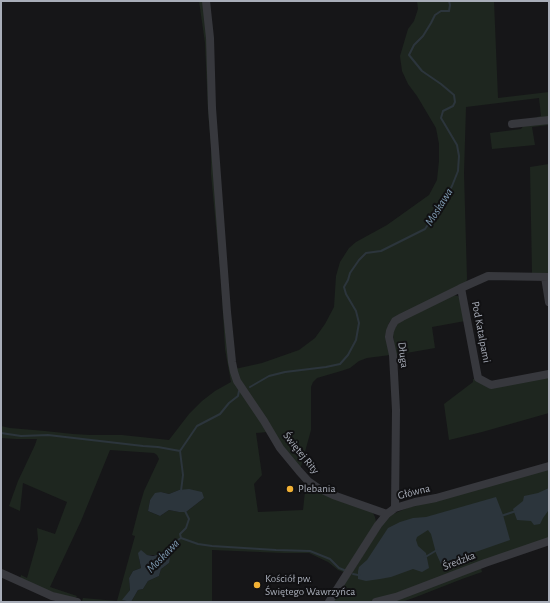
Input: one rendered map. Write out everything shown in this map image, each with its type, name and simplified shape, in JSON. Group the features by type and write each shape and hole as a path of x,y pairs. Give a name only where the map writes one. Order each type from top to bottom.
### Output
{"street":[{"name":"Świętej Rity","path":"206,1 210,38 212,108 227,312 232,362 237,381 256,408 280,448 308,481 318,488 333,495 387,514"},
{"path":"512,124 549,120"},
{"name":"Długa","path":"395,508 396,410 393,355 389,337 395,321 488,276 547,277"},
{"path":"547,277 549,302"},
{"name":"Pod Katalpami","path":"461,288 478,378 491,385 549,374"},
{"name":"Główna","path":"329,602 378,525 387,514 395,508 549,466"},
{"name":"Średzka","path":"376,602 396,597 485,563 549,541"},
{"path":"1,573 52,596 77,602"}],"shaded area":[{"path":"199,1 204,1 230,364 268,432 256,433 262,475 254,484 258,512 303,510 306,482 373,513 376,522 346,573 309,553 212,550 212,602 131,602 95,602 82,601 83,598 117,601 135,536 132,535 144,491 159,459 154,453 110,450 81,521 50,587 77,596 75,599 49,591 20,579 21,575 27,578 38,539 37,528 55,534 67,502 23,483 20,511 9,506 18,481 37,439 1,438 1,426 73,434 122,435 169,440 189,414 202,401 215,391 231,382 225,349 221,280 211,174 211,145 205,43","holes":["179,490 204,498 186,512 169,510 160,516 148,511 150,500 161,492 169,494","167,552 169,563 161,569 159,576 148,581 143,589 138,590 131,602 123,600 130,590 129,578 133,571 141,568 139,559 147,555 157,555"]},
{"path":"417,1 494,1 498,98 549,92 549,117 537,119 537,117 541,116 539,98 466,107 464,173 466,283 392,319 387,329 390,355 367,358 359,361 350,368 317,378 313,382 311,387 311,430 300,470 285,452 239,379 235,369 262,363 299,350 315,338 325,324 334,307 336,276 340,262 349,248 356,242 387,225 429,195 437,180 439,144 436,128 408,84 402,71 400,56 408,29 414,21 418,9"},
{"path":"549,122 549,125 532,127 535,145 492,149 490,133 521,129 524,125"},
{"path":"549,164 549,273 532,273 530,167"},
{"path":"453,295 458,296 461,299 465,321 432,327 435,348 395,355 393,333 396,325 401,321"},
{"path":"549,376 549,413 449,440 444,404 473,382 473,379 489,388"},
{"path":"549,469 549,538 386,597 367,602 333,602 385,521 393,514 410,507"},
{"path":"481,568 482,572 416,597 402,602 388,602"}],"water":[{"path":"549,488 549,511 540,524 534,525 531,521 517,520 513,509 523,501 524,496 538,493"},
{"path":"189,489 202,492 204,498 186,512 169,510 160,516 148,511 150,500 155,493 161,492 169,494 179,490"},
{"path":"496,497 510,540 441,564 436,553 431,534 428,530 417,537 416,540 418,546 426,553 429,568 422,572 413,569 391,577 380,579 366,581 358,579 359,567 367,560 388,528 413,518 426,517"},
{"path":"141,550 147,555 153,556 171,552 169,563 161,569 159,576 148,581 143,589 138,590 131,602 122,600 130,590 129,578 133,571 141,568 138,553"}],"waterway":[{"name":"Moskawa","path":"250,387 269,376 285,372 340,364 348,355 356,340 359,323 356,311 346,294 344,287 350,273 366,253 381,251 425,229 452,186 458,171 459,156 457,145 441,118 443,111 453,106 455,102 454,95 422,71 409,55 414,45 423,36 435,15 441,11 449,11 449,1"},
{"name":"Moskawa","path":"181,491 183,475 180,451 197,426 220,414 229,403 238,396 239,391"},
{"path":"1,433 21,436 48,435 158,447 180,451"},
{"name":"Moskawa","path":"165,554 173,543 181,538 180,534 186,528 189,519 185,511"},
{"path":"501,516 516,511"},
{"path":"181,538 198,544 212,546 310,551 330,559 339,568 344,570"},
{"path":"424,557 437,550"},
{"path":"353,574 360,575"}],"place":[{"name":"Plebania","path":"290,489"},
{"name":"Kościół pw. Świętego Wawrzyńca","path":"257,585"}]}
